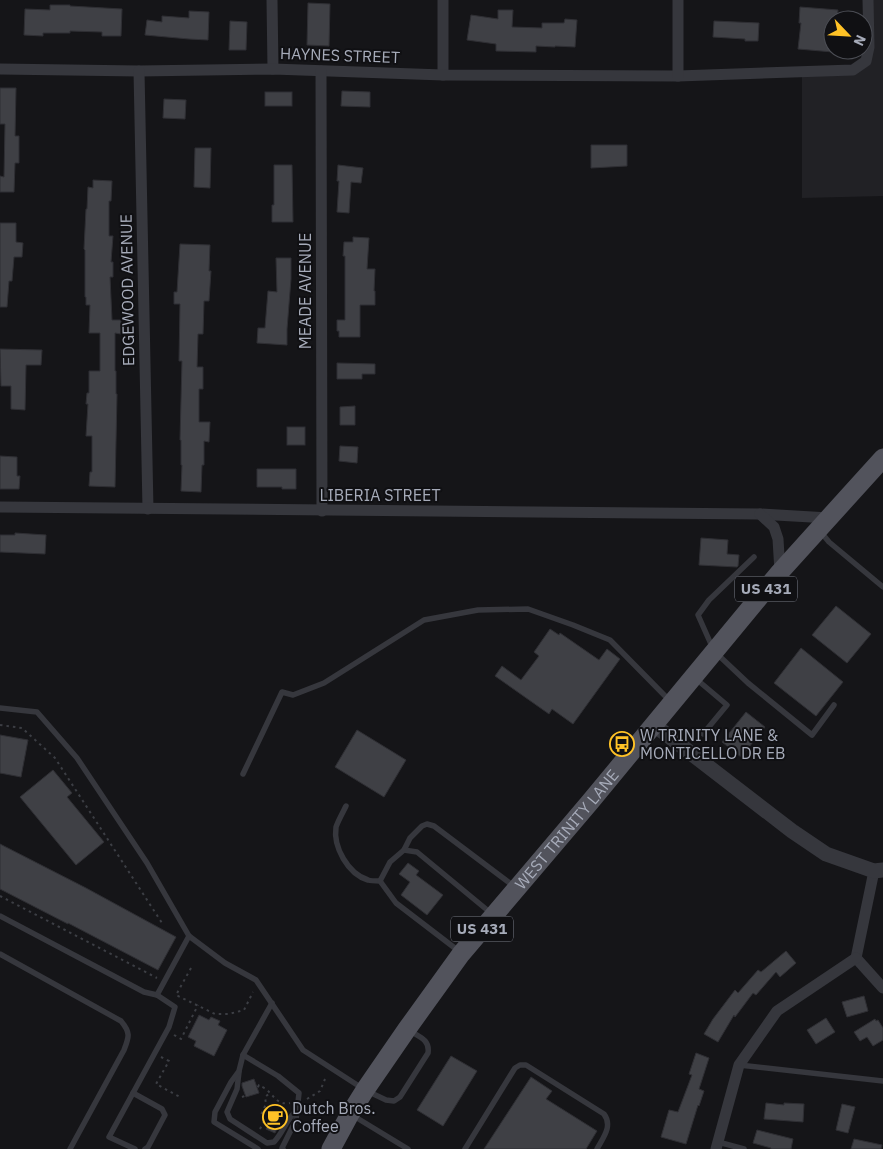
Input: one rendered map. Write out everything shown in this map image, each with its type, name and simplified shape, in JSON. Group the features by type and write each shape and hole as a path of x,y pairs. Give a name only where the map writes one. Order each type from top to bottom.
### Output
{"main road":[{"name":"WEST TRINITY LANE","path":"331,1149 365,1090 461,954 590,802 780,572 883,458"}],"street":[{"path":"272,0 273,69"},
{"path":"443,0 443,75"},
{"path":"678,0 678,76"},
{"name":"HAYNES STREET","path":"0,69 139,71 273,69 443,75 678,76 853,70 866,61 869,47 868,0"},
{"name":"EDGEWOOD AVENUE","path":"139,71 148,509"},
{"name":"MEADE AVENUE","path":"321,71 322,511"},
{"name":"LIBERIA STREET","path":"0,507 760,514 824,524"},
{"path":"760,514 774,528 778,539 780,572"},
{"path":"653,724 826,854 878,871 856,958 777,1011 739,1066 717,1146"},
{"path":"856,958 883,988"}],"lane":[{"path":"824,524 829,542 883,587"},
{"path":"754,557 709,600 698,615 714,651 812,735 834,705"},
{"path":"243,774 282,692 293,695 324,683 424,620 478,610 528,609 610,640 671,702"},
{"path":"693,676 727,704 703,734"},
{"path":"0,708 37,712 77,758 147,863 189,936 225,963 256,980 303,1050 365,1090 386,1100 394,1101 400,1097 428,1053 429,1046 427,1042 407,1029"},
{"path":"346,806 336,827 338,849 348,866 360,876 368,881 380,881"},
{"path":"380,881 390,862 404,850 410,838 422,826 427,824 434,826 516,888"},
{"path":"404,850 417,852 494,915"},
{"path":"380,881 396,903 461,954"},
{"path":"0,916 144,992 157,995 175,1007 169,1027 110,1138 136,1149"},
{"path":"157,995 189,936"},
{"path":"0,954 121,1021 127,1029 128,1039 124,1050 70,1149"},
{"path":"272,1003 244,1055 239,1070 237,1090 227,1112 230,1120 267,1143 274,1142 290,1116 296,1111"},
{"path":"244,1055 278,1076 299,1093 296,1120 283,1149"},
{"path":"465,1149 516,1068 520,1065 526,1065 604,1114 608,1119 607,1131 597,1149"},
{"path":"739,1066 883,1081"},
{"path":"239,1070 215,1112 214,1122 258,1149"},
{"path":"133,1093 162,1109 165,1115 148,1147 145,1149"},
{"path":"350,1114 408,1149"},
{"path":"717,1146 744,1149"}],"path":[{"path":"0,726 22,728 55,758 162,922"},
{"path":"0,896 157,978"},
{"path":"191,968 176,995 214,1014 230,1014 244,1010 253,992"},
{"path":"172,1034 181,1039 198,1005"},
{"path":"161,1057 169,1061 156,1084 180,1097"},
{"path":"305,1101 320,1090 325,1079"},
{"path":"238,1099 255,1092 259,1085 275,1099 285,1104 290,1103"},
{"path":"259,1132 266,1118 261,1115 266,1104 264,1098 270,1093"}],"shaded area":[{"path":"868,0 883,0 883,196 802,198 802,72 853,70 866,60 873,60 873,10 868,10"}],"building":[{"path":"308,3 330,4 329,46 307,45"},
{"path":"50,5 122,9 121,36 102,36 102,32 70,31 70,33 43,33 43,36 24,35 25,9 50,10"},
{"path":"800,7 838,10 823,10 823,51 798,49 801,23 799,23"},
{"path":"498,10 513,10 512,27 542,28 542,23 564,23 565,19 577,20 575,47 536,46 536,52 496,51 496,44 467,40 471,15 498,19"},
{"path":"189,11 209,12 208,40 145,35 147,20 162,22 162,16 189,18"},
{"path":"230,21 247,22 246,50 229,50"},
{"path":"714,21 759,23 758,41 713,37"},
{"path":"0,88 16,88 15,136 19,136 19,163 15,163 14,192 0,192 0,176 4,177 5,124 0,124"},
{"path":"342,91 370,92 370,107 341,106"},
{"path":"265,92 292,92 292,106 265,106"},
{"path":"164,99 186,100 185,119 163,118"},
{"path":"591,145 627,145 627,166 591,168"},
{"path":"195,148 211,148 210,188 194,187"},
{"path":"274,165 292,165 293,222 272,222"},
{"path":"338,165 363,168 361,183 351,182 349,213 337,212"},
{"path":"93,180 112,181 111,201 109,201 109,236 113,236 111,262 113,262 113,277 110,277 112,320 121,320 121,334 115,333 117,394 115,487 89,486 90,472 92,472 92,436 86,436 88,404 86,404 87,393 89,393 89,371 100,371 100,333 89,333 90,305 86,305 85,297 84,249 86,209 88,187 93,188"},
{"path":"0,223 16,223 16,242 23,243 22,257 14,257 12,281 9,281 7,307 0,307"},
{"path":"353,237 369,238 367,269 375,269 375,305 360,305 360,337 339,337 337,320 345,320 344,242 353,242"},
{"path":"180,244 210,245 209,301 204,301 203,334 198,334 197,367 203,367 203,389 199,389 199,422 210,422 209,442 204,441 201,492 181,491 182,361 179,361 180,304 174,304 174,292 177,292"},
{"path":"276,258 291,258 287,345 257,343 258,328 265,328 268,291 277,292"},
{"path":"0,349 42,350 41,365 26,365 25,410 11,409 11,386 1,386"},
{"path":"337,363 375,364 375,374 362,374 362,379 337,379"},
{"path":"355,406 355,425 340,425 340,407"},
{"path":"287,427 305,427 305,445 287,445"},
{"path":"340,446 358,447 357,463 339,461"},
{"path":"0,456 17,457 17,476 20,476 19,489 0,489"},
{"path":"257,469 296,469 296,489 257,487"},
{"path":"15,533 46,535 45,554 0,552 0,535 15,535"},
{"path":"701,538 728,540 727,554 739,555 738,566 699,565"},
{"path":"836,606 871,634 847,663 812,635"},
{"path":"550,629 559,635 560,633 599,660 607,649 620,659 573,724 552,709 549,714 495,676 502,666 521,680 539,656 534,652"},
{"path":"801,648 843,682 816,716 774,683"},
{"path":"746,712 765,727 741,757 722,742"},
{"path":"357,730 406,760 384,797 335,767"},
{"path":"0,735 28,740 21,777 0,773"},
{"path":"53,770 72,793 67,797 104,842 76,865 20,797"},
{"path":"0,844 176,937 158,970 0,889"},
{"path":"408,863 419,871 416,875 443,895 427,915 401,895 410,882 399,874"},
{"path":"786,951 796,963 780,977 776,972 756,995 753,993 735,1017 734,1015 718,1042 704,1034 735,990 738,993 758,970 761,972"},
{"path":"864,996 868,1011 847,1017 842,1002"},
{"path":"199,1015 209,1020 211,1017 220,1021 218,1025 227,1030 214,1056 194,1046 196,1041 188,1037"},
{"path":"826,1018 835,1032 816,1044 807,1030"},
{"path":"875,1019 876,1021 878,1020 883,1028 883,1040 873,1046 867,1037 860,1041 854,1032"},
{"path":"696,1053 709,1058 699,1089 704,1091 686,1144 661,1137 669,1110 678,1112 692,1075 689,1074"},
{"path":"451,1056 477,1071 443,1126 417,1110"},
{"path":"531,1077 552,1091 546,1099 597,1131 586,1149 484,1149"},
{"path":"254,1079 259,1093 246,1097 242,1083"},
{"path":"766,1103 784,1105 784,1103 804,1104 803,1122 764,1119"},
{"path":"842,1104 855,1107 848,1133 836,1130"},
{"path":"270,1107 285,1112 275,1133 266,1129 270,1122 264,1120"},
{"path":"757,1130 793,1139 791,1149 771,1149 753,1143"},
{"path":"854,1139 882,1145 881,1149 851,1149"}],"place":[{"name":"W TRINITY LANE & MONTICELLO DR EB","path":"622,744"},
{"name":"Dutch Bros. Coffee","path":"275,1117"}]}
